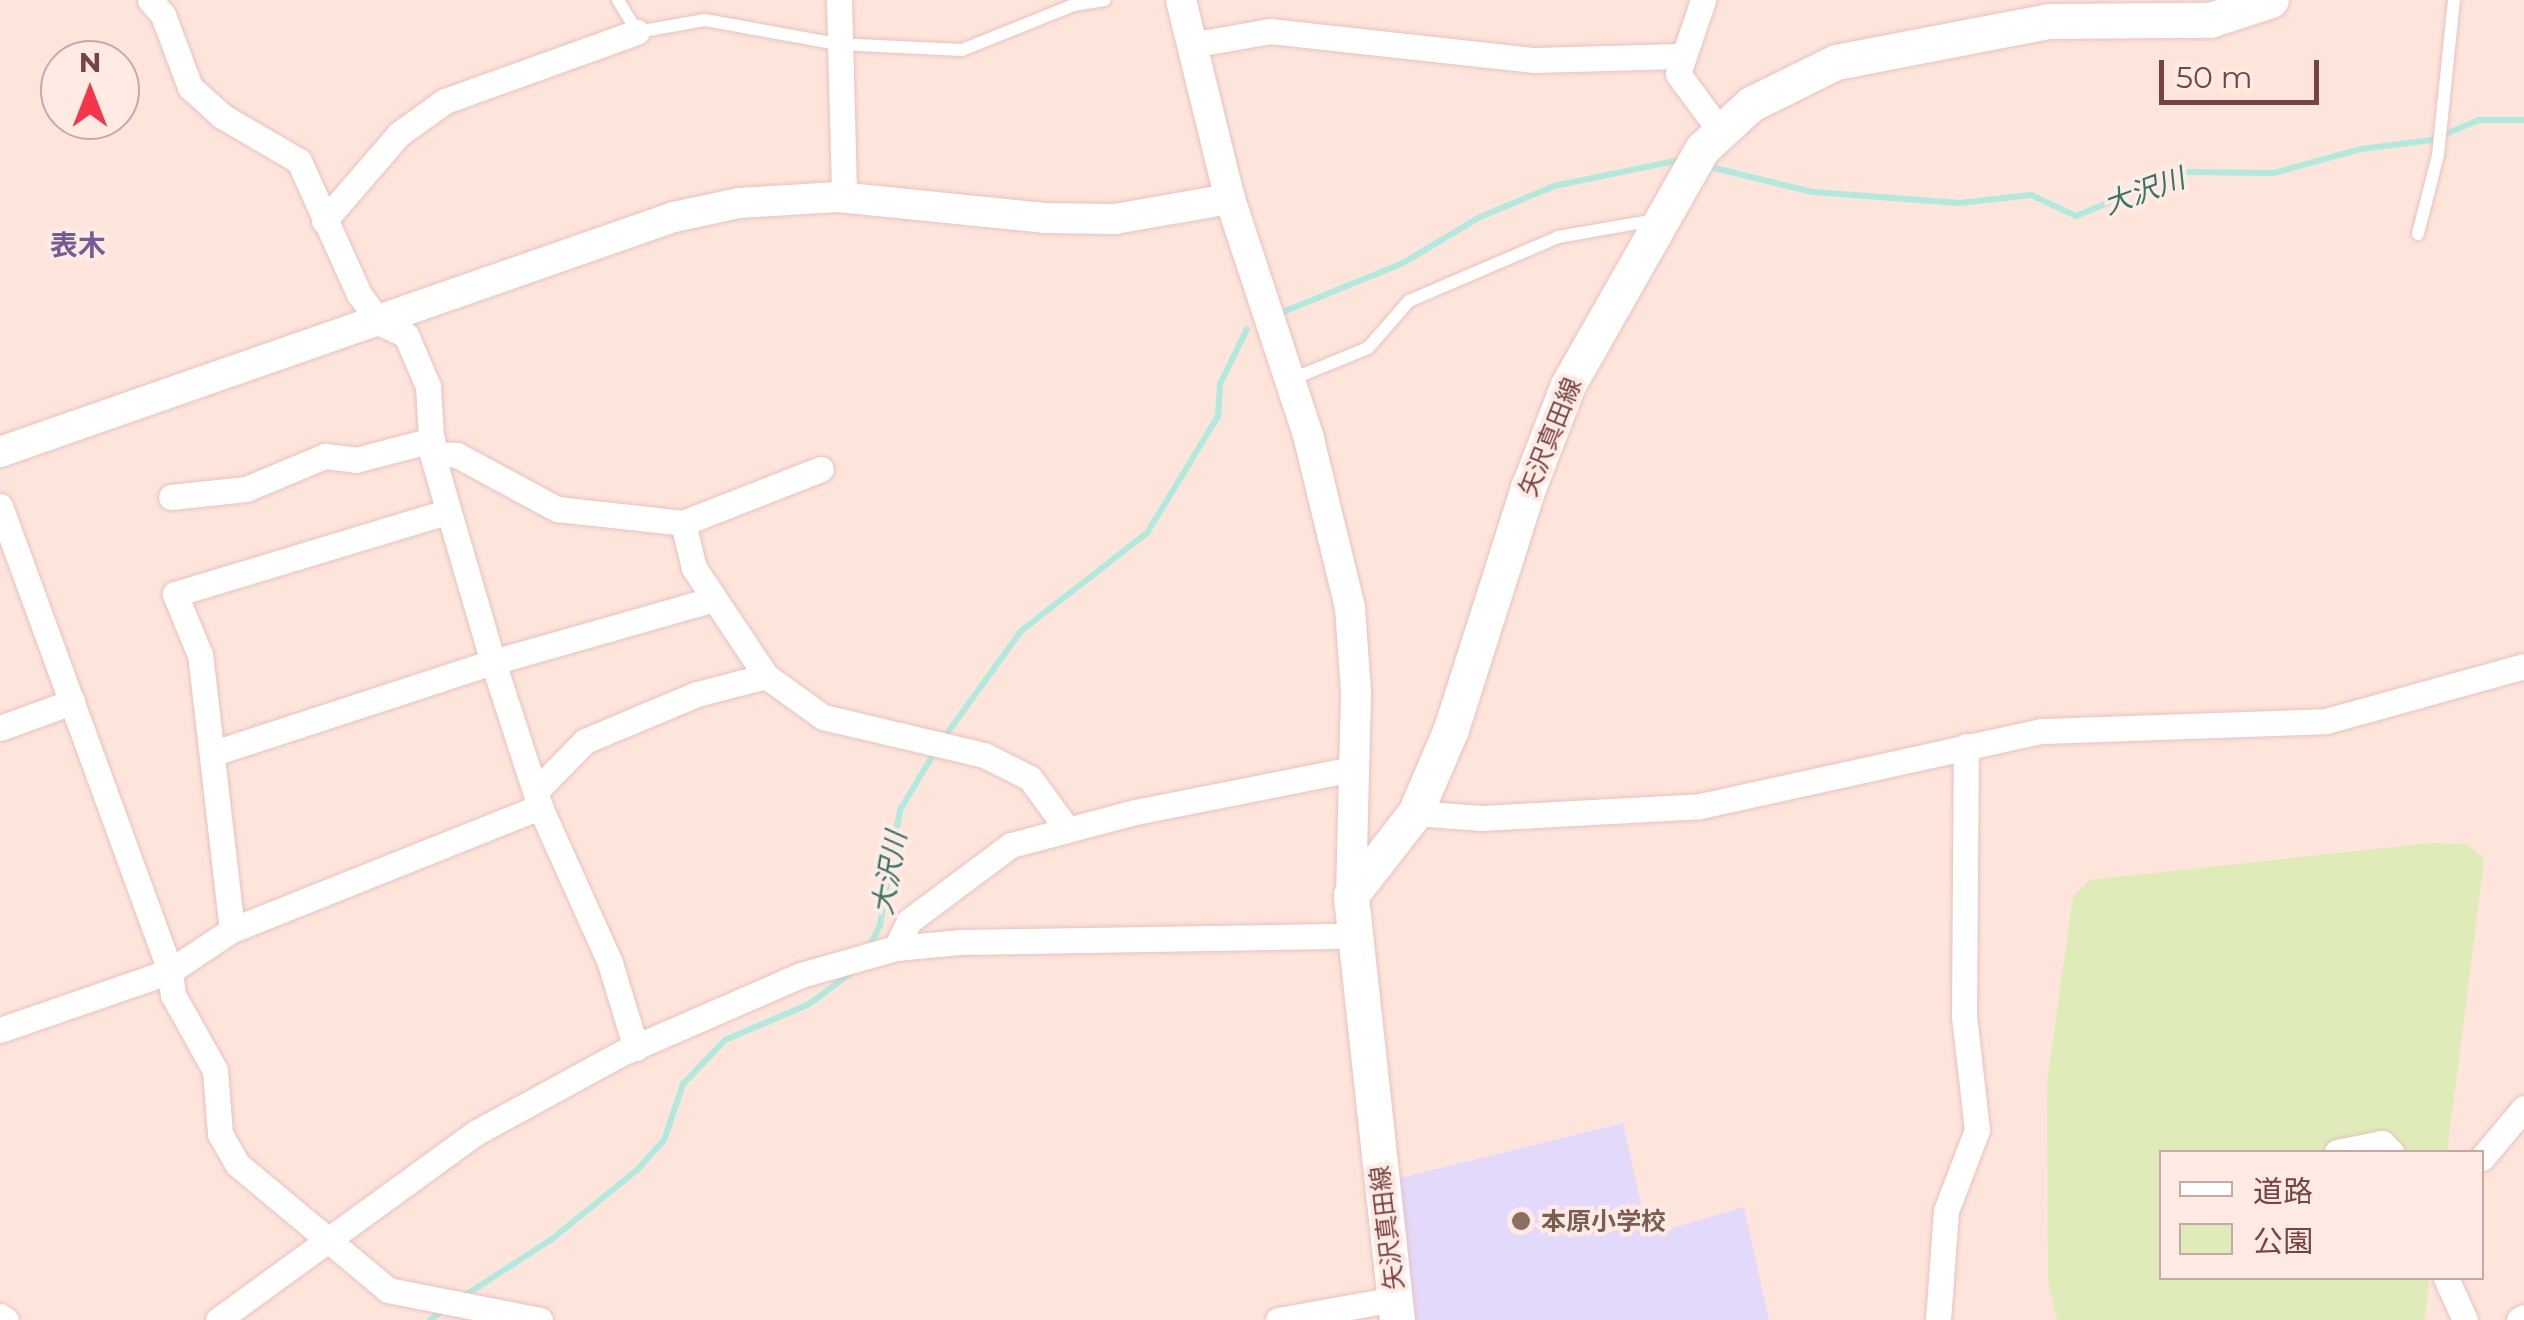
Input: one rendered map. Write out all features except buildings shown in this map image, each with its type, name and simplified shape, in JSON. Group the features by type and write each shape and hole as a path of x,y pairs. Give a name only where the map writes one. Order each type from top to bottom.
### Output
{"main road":[{"name":"矢沢真田線","path":"1396,1309 1350,894 1416,813 1451,729 1528,488 1568,385 1658,220 1718,128 1789,79 1836,62 2048,22 2210,20 2272,0"}],"street":[{"path":"150,0 163,16 190,87 222,116 299,161 324,220 380,323 406,334 428,386 432,447 446,512 492,662 538,799 610,963 636,1048"},
{"path":"838,0 844,197"},
{"path":"1181,0 1230,199 1290,380 1350,607 1350,894"},
{"path":"1703,0 1680,56 1682,84 1718,128"},
{"path":"1191,46 1270,31 1534,60 1680,56"},
{"path":"324,220 399,134 445,101 637,32"},
{"path":"0,452 380,323 674,217 738,203 844,197 1044,218 1115,219 1230,199"},
{"path":"171,497 246,488 326,456 356,460 432,447 457,455 556,509 683,523 821,470"},
{"path":"0,506 170,970 173,994 215,1070 220,1134 228,1149 325,1244 388,1290 468,1313 540,1320"},
{"path":"232,930 200,655 175,594 446,512"},
{"path":"683,523 694,568 766,676 823,717 984,755 1030,778 1067,829"},
{"path":"214,753 492,662 714,600"},
{"path":"1416,813 1481,818 1700,806 2042,731 2326,721 2524,666"},
{"path":"0,1030 170,970 232,930 538,799 585,741 697,694 766,676"},
{"path":"0,728 72,702"},
{"path":"1938,1320 1946,1211 1978,1130 1962,980 1966,746"},
{"path":"896,948 909,921 1011,845 1067,829 1352,769"},
{"path":"218,1320 477,1132 636,1048 801,975 896,948 1352,936"},
{"path":"2484,1156 2524,1108"},
{"path":"2347,1150 2382,1143 2389,1150"},
{"path":"2447,1280 2465,1320"},
{"path":"1278,1320 1396,1309"}],"lane":[{"path":"618,0 637,32 705,20 837,44 962,50 1074,5 1105,0"},
{"path":"2418,234 2440,136 2454,0"},
{"path":"1290,380 1368,348 1410,301 1558,238 1658,220"}],"shaded area":[{"name":"本原小学校","path":"1623,1123 1648,1235 1744,1207 1769,1320 1410,1320 1392,1180"}],"green space":[{"path":"2430,843 2467,844 2484,859 2447,1150 2159,1150 2159,1280 2429,1280 2425,1320 2057,1320 2048,1281 2047,1082 2073,897 2089,880"}],"waterway":[{"name":"大沢川","path":"1706,166 1813,192 1960,203 2031,195 2076,216 2183,172 2274,173 2361,149 2431,140 2479,120 2524,120"},
{"name":"大沢川","path":"1283,312 1403,263 1480,217 1554,186 1680,160"},
{"name":"大沢川","path":"943,739 1021,631 1147,533 1218,416 1220,384 1247,329"},
{"name":"大沢川","path":"869,947 880,925 900,810 936,750"},
{"name":"大沢川","path":"461,1298 552,1239 638,1169 664,1140 683,1084 725,1040 809,1004 859,967"},
{"name":"大沢川","path":"430,1320 446,1308"}],"place":[{"name":"本原小学校","path":"1521,1221"}],"district":[{"name":"表木","path":"78,245"}]}
